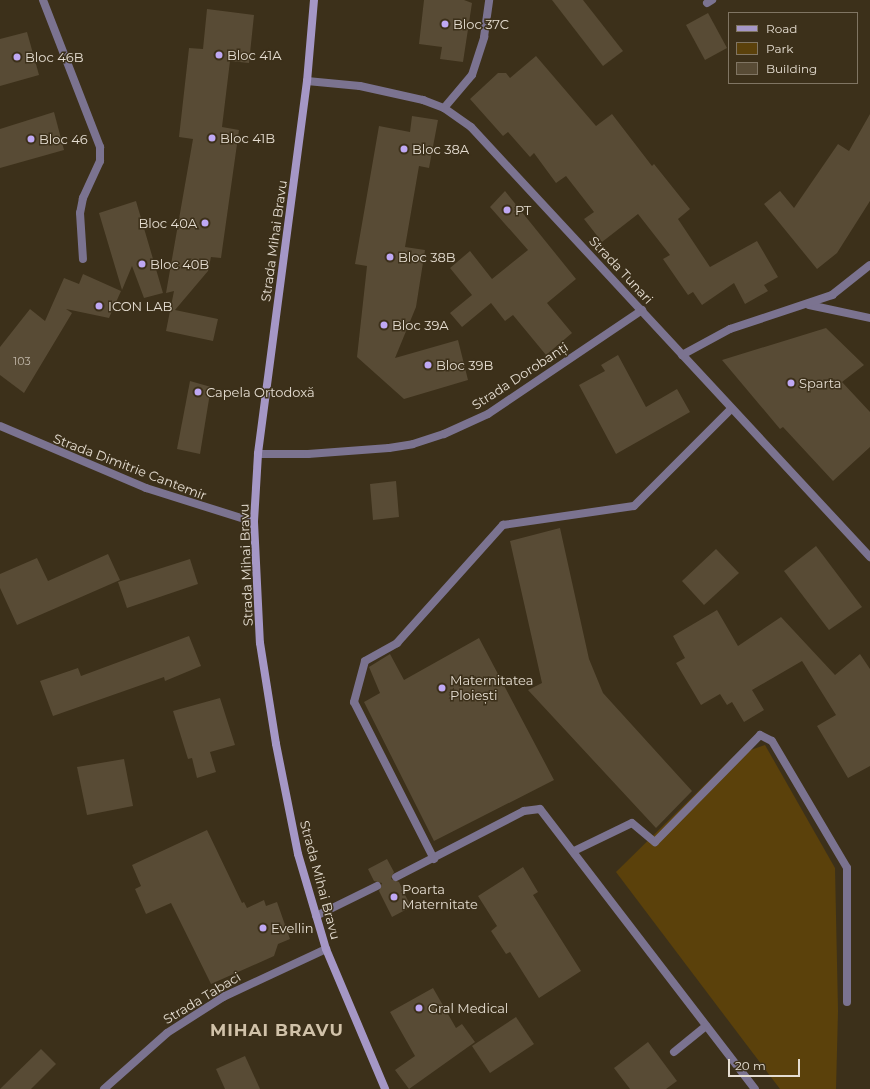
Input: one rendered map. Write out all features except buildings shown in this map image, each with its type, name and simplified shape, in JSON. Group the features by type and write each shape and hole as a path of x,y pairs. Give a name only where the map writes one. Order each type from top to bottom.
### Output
{"main road":[{"name":"Strada Mihai Bravu","path":"314,0 307,81 258,454 254,522 260,642 276,744 298,854 326,948 384,1089"}],"street":[{"path":"43,0 100,147 100,162 83,198 80,213 83,259"},
{"path":"444,108 472,76 484,37 489,0"},
{"name":"Strada Tunari","path":"307,81 360,86 422,100 444,108 471,127 642,310 731,409 870,557"},
{"path":"682,355 730,330 809,305 832,295 870,265"},
{"path":"809,305 870,318"},
{"name":"Strada Dorobanți","path":"258,454 308,454 389,448 413,444 444,434 488,414 642,310"},
{"path":"434,859 354,702 365,661 397,643 503,525 634,506 731,409"},
{"name":"Strada Dimitrie Cantemir","path":"0,426 146,488 254,522"},
{"path":"574,851 632,823 656,842 760,735 772,741 847,868 847,1002"},
{"path":"396,877 533,808 540,809 574,851 755,1089"},
{"path":"316,916 377,886"},
{"name":"Strada Tabaci","path":"104,1089 166,1033 223,997 326,948"},
{"path":"674,1052 706,1026"}],"green space":[{"path":"765,745 835,868 838,1011 836,1089 780,1089 616,872 734,756"}],"place":[{"name":"Bloc 37C","path":"445,24"},
{"name":"Bloc 41A","path":"219,55"},
{"name":"Bloc 46B","path":"17,57"},
{"name":"Bloc 41B","path":"212,138"},
{"name":"Bloc 46","path":"31,139"},
{"name":"Bloc 38A","path":"404,149"},
{"name":"PT","path":"507,210"},
{"name":"Bloc 40A","path":"205,223"},
{"name":"Bloc 38B","path":"390,257"},
{"name":"Bloc 40B","path":"142,264"},
{"name":"ICON LAB","path":"99,306"},
{"name":"Bloc 39A","path":"384,325"},
{"name":"Bloc 39B","path":"428,365"},
{"name":"Sparta","path":"791,383"},
{"name":"Capela Ortodoxă","path":"198,392"},
{"name":"Maternitatea Ploiești","path":"442,688"},
{"name":"Poarta Maternitate","path":"394,897"},
{"name":"Evellin","path":"263,928"},
{"name":"Gral Medical","path":"419,1008"}],"district":[{"name":"MIHAI BRAVU","path":"277,1031"}]}
